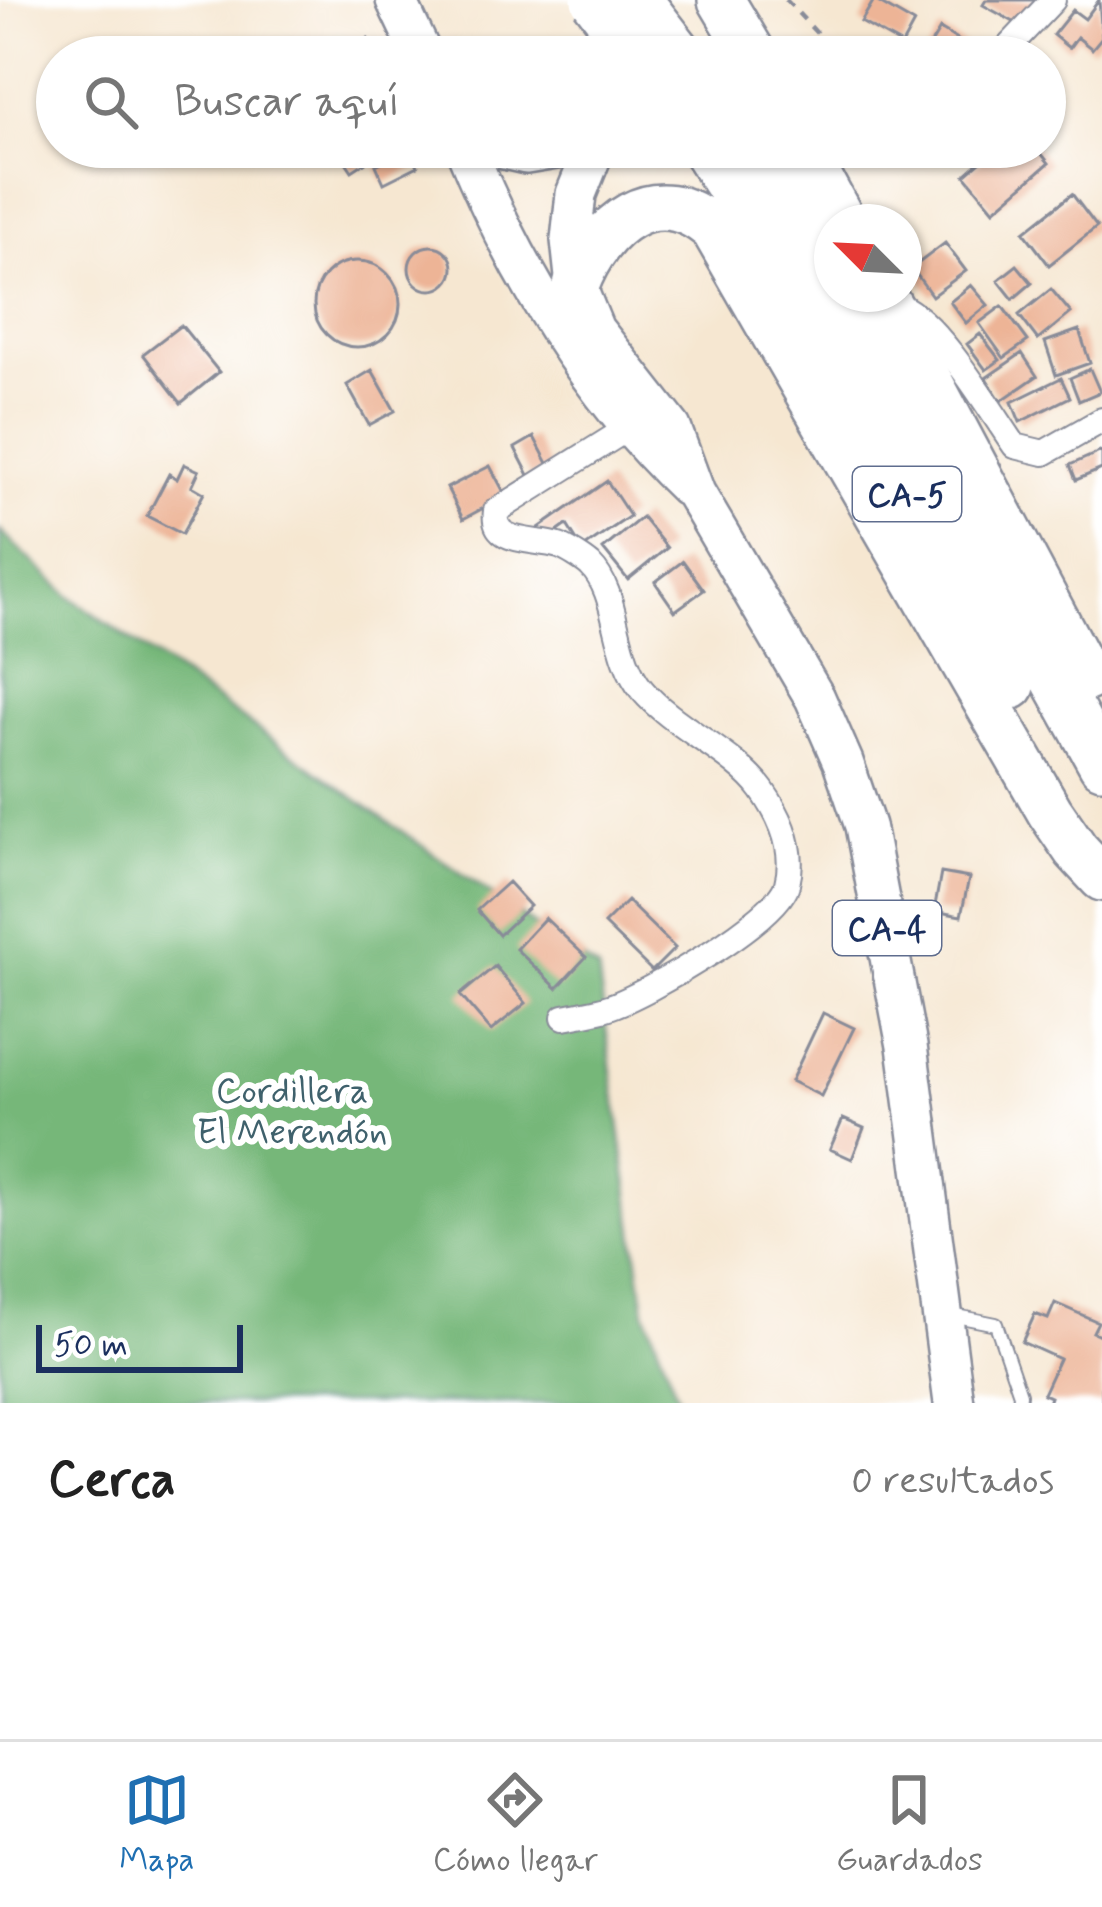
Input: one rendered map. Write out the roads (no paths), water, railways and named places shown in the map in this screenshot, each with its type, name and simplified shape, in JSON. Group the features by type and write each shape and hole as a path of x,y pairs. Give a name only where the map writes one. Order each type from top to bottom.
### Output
{"highway":[{"path":"594,0 619,36"},
{"path":"639,0 667,36"},
{"path":"721,0 742,36"},
{"name":"CA-5","path":"717,168 795,290 1079,812 1102,846"},
{"path":"761,168 814,251"},
{"path":"813,168 833,204"},
{"path":"576,286 597,244 633,213 676,208 690,212 713,230 1050,812 1102,878"},
{"name":"CA-5","path":"850,312 1102,765"},
{"path":"892,312 1102,708"}],"main road":[{"path":"396,0 413,36"},
{"path":"640,36 651,0"},
{"name":"CA-4","path":"473,168 532,289 630,427 695,493"},
{"name":"CA-4","path":"587,168 576,194 571,240 576,286 594,331 671,428 695,493 814,698 865,826 893,961 954,1403"}],"street":[{"path":"1019,36 1053,0"},
{"path":"914,312 970,380 1015,446 1044,453 1102,420"},
{"path":"564,1017 610,1006 657,984 737,936 768,913 787,889 790,856 780,817 758,784 642,690 622,660 610,603 592,566 559,546 498,530 496,511 630,427"}],"lane":[{"path":"944,1314 996,1324 1020,1394 1018,1403"}],"park label":[{"name":"Cordillera El Merendón","path":"292,1110"}]}
